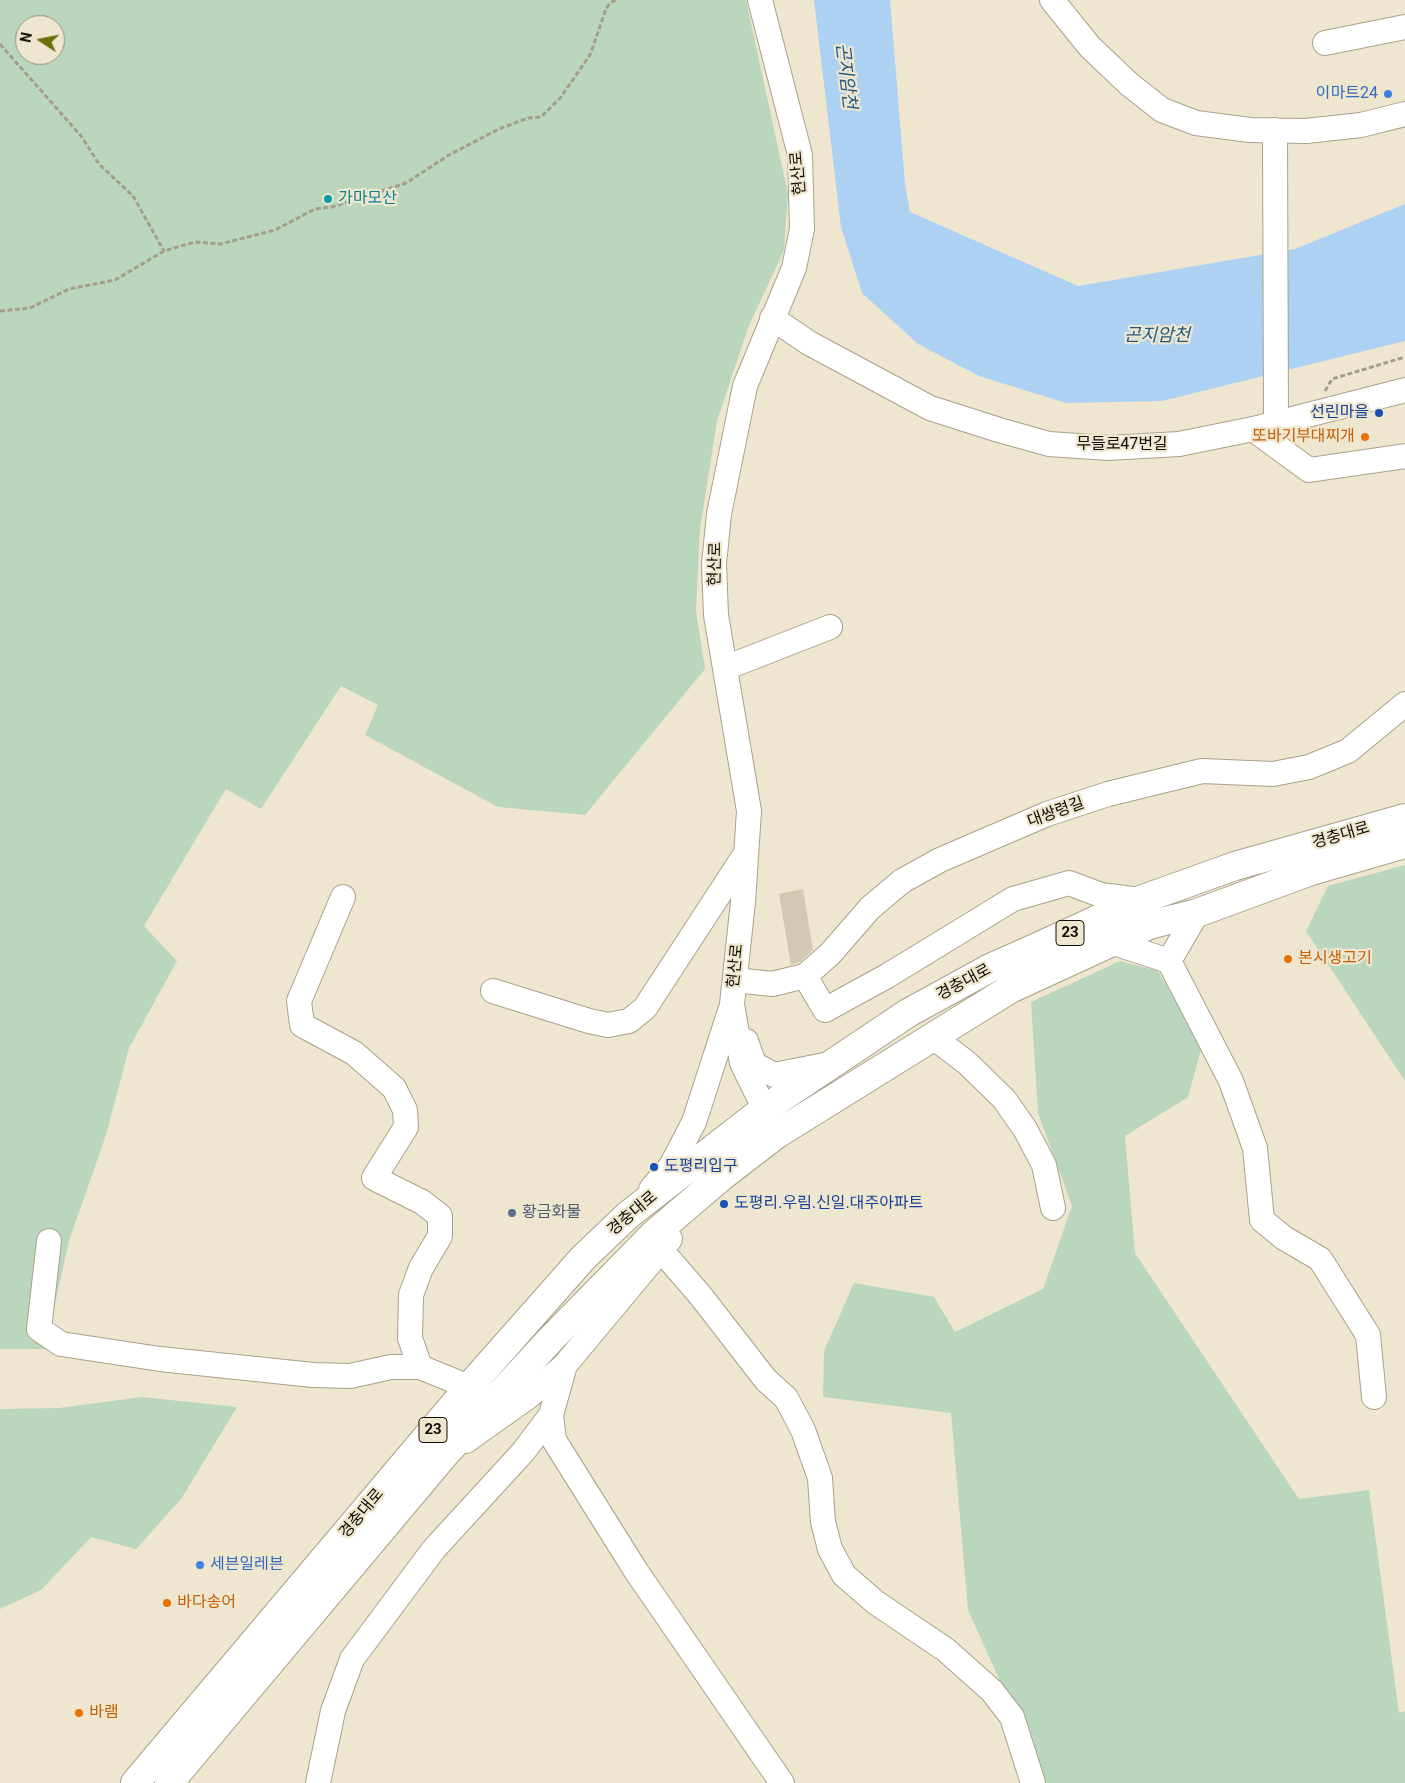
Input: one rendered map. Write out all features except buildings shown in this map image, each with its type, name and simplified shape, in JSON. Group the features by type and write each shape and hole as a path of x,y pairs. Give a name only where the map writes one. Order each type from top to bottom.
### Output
{"main road":[{"name":"경충대로","path":"135,1783 469,1386 583,1258 628,1215 763,1110 908,1013 990,968 1140,900 1235,866 1405,818"},
{"name":"경충대로","path":"169,1783 445,1454 551,1339 647,1242 721,1176 777,1134 1010,989 1149,925 1197,912 1311,871 1405,844"}],"street":[{"name":"현산로","path":"760,0 800,156 802,229 794,268 745,386 732,440 719,514 714,564 716,615 749,810 748,850 732,1004 742,1063 763,1110 777,1134"},
{"path":"1052,0 1090,47 1129,84 1162,110 1196,123 1250,130 1275,136 1361,126 1405,114"},
{"path":"1325,43 1405,27"},
{"path":"1275,136 1276,416"},
{"path":"788,282 792,318 809,343"},
{"name":"무들로47번길","path":"772,318 809,343 930,408 1049,444 1108,448 1179,444 1253,429 1276,416 1319,410 1405,390"},
{"path":"757,357 776,343 809,343"},
{"path":"1253,429 1309,470 1405,456"},
{"path":"725,668 830,627"},
{"name":"대쌍령길","path":"735,980 772,984 804,976 830,954 870,908 902,882 940,860 1047,814 1108,794 1175,776 1202,771 1274,774 1309,766 1348,751 1405,704"},
{"path":"493,991 589,1021 608,1025 629,1021 645,1008 748,850"},
{"path":"804,976 824,1010 887,976 1013,899 1069,883 1101,895 1140,900"},
{"path":"343,897 299,1002 302,1025 354,1054 394,1088 405,1110 406,1127 374,1178 422,1202 440,1216 440,1236 421,1268 411,1295 410,1338 420,1367"},
{"path":"1169,961 1197,912"},
{"path":"1111,942 1169,961 1231,1081 1254,1148 1262,1220 1284,1238 1320,1259 1368,1335 1374,1397"},
{"path":"732,1004 754,1064 774,1075 833,1063"},
{"path":"628,1215 670,1166 694,1122 732,1004"},
{"path":"933,1037 967,1063 1004,1099 1026,1128 1044,1164 1053,1208"},
{"path":"445,1454 528,1397 564,1365 721,1176"},
{"path":"49,1240 39,1329 61,1344 160,1359 313,1374 350,1376 391,1367 420,1367 469,1386"},
{"path":"661,1250 700,1295 766,1380 786,1398 803,1430 820,1478 823,1522 830,1548 844,1575 875,1602 946,1650 992,1692 1012,1717 1033,1783"},
{"path":"564,1365 551,1414 554,1440 569,1468 636,1571 782,1783"},
{"path":"318,1783 333,1711 352,1659 434,1549 523,1452 551,1414"}],"path":[{"path":"0,311 30,308 69,289 115,280 164,251 195,242 221,244 274,230 315,209 332,208 406,183 449,155 498,129 528,118 540,117 561,97 590,55 606,9 611,2 618,0"},
{"path":"0,44 81,136 100,164 133,196 164,251"},
{"path":"1319,410 1323,394 1332,379 1405,357"}],"green space":[{"path":"0,0 746,0 788,194 784,250 748,328 717,421 700,529 696,611 705,669 585,815 498,807 365,735 378,705 341,686 261,809 226,789 144,926 177,961 129,1048 106,1135 69,1241 45,1349 0,1349"},
{"path":"1405,865 1405,1081 1306,931 1328,886"},
{"path":"1120,961 1158,971 1202,1046 1188,1097 1125,1136 1135,1253 1299,1499 1369,1490 1399,1713 1405,1711 1405,1783 1046,1783 968,1610 951,1413 823,1397 824,1351 854,1283 934,1297 955,1332 1043,1289 1072,1206 1038,1113 1031,1002"},
{"path":"142,1397 237,1407 181,1499 136,1549 91,1537 41,1590 0,1609 0,1409 59,1408"}],"water":[{"name":"곤지암천","path":"814,0 890,0 905,184 910,212 1078,286 1295,249 1405,204 1405,341 1162,401 1066,403 979,376 918,344 862,293 841,227"}],"place":[{"name":"이마트24","path":"1388,94"},
{"name":"가마모산","path":"328,199"},
{"name":"선린마을","path":"1379,413"},
{"name":"또바기부대찌개","path":"1365,437"},
{"name":"본시생고기","path":"1288,959"},
{"name":"도평리입구","path":"654,1167"},
{"name":"도평리.우림.신일.대주아파트","path":"724,1204"},
{"name":"황금화물","path":"512,1213"},
{"name":"세븐일레븐","path":"200,1565"},
{"name":"바다송어","path":"167,1603"},
{"name":"바램","path":"79,1713"}]}
